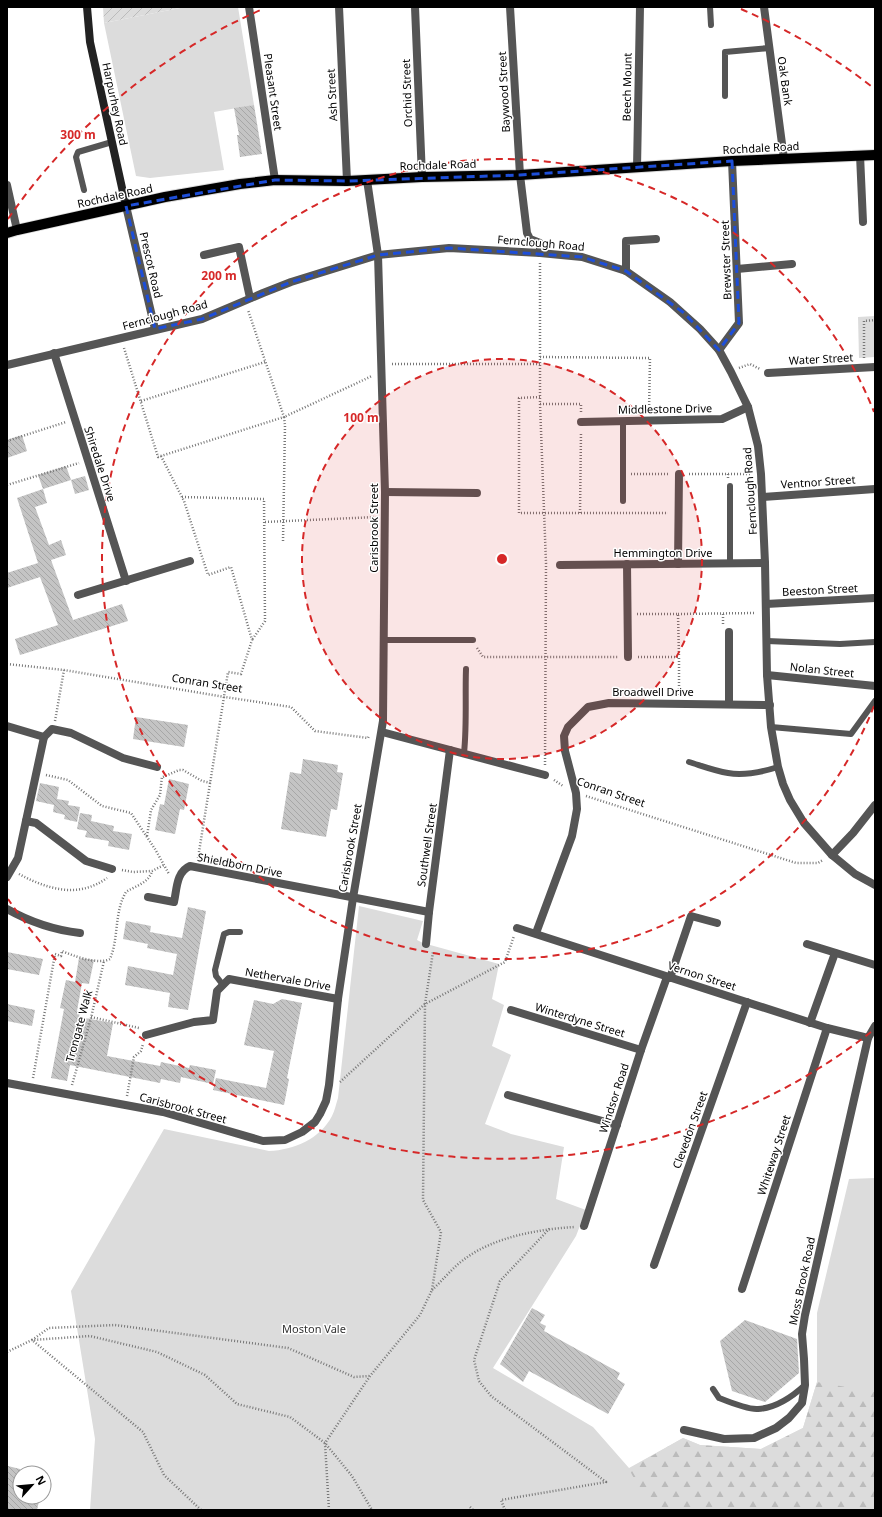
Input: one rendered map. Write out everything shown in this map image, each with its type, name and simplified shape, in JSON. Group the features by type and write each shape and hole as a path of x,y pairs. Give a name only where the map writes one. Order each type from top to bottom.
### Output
{"main road":[{"name":"Rochdale Road","path":"12,231 126,206 240,184 275,180 347,182 422,177 520,175 875,155"}],"street":[{"name":"Harpurhey Road","path":"87,7 90,42 126,206"},
{"name":"Pleasant Street","path":"249,7 275,180"},
{"name":"Ash Street","path":"339,7 347,182"},
{"name":"Orchid Street","path":"415,7 422,177"},
{"name":"Baywood Street","path":"510,7 520,175 527,233 530,239 540,243 540,253"},
{"name":"Beech Mount","path":"637,168 640,7"},
{"name":"Oak Bank","path":"764,7 784,159"},
{"path":"860,155 863,222"},
{"name":"Brewster Street","path":"718,350 739,323 732,162"},
{"name":"Carisbrook Street","path":"7,1082 31,1088 163,1112 263,1141 276,1141 294,1137 315,1122 326,1101 338,999 353,898 382,732 385,492 378,255 367,180"},
{"path":"7,185 12,231"},
{"name":"Prescot Road","path":"126,206 155,329"},
{"path":"626,271 626,241 656,239"},
{"path":"204,255 238,247 248,299"},
{"name":"Fernclough Road","path":"7,365 202,319 291,282 378,255 449,248 540,253 582,256 626,271 684,313 718,350 731,372 748,407 758,446 763,497 768,675 771,727 778,767 790,800 804,823 832,855 855,874 875,885"},
{"path":"737,269 792,264"},
{"name":"Shiredale Drive","path":"54,354 126,581"},
{"name":"Water Street","path":"768,373 875,367"},
{"name":"Middlestone Drive","path":"581,422 722,419 748,407"},
{"path":"678,564 679,474"},
{"name":"Ventnor Street","path":"763,497 875,490"},
{"path":"385,492 477,493"},
{"path":"78,594 190,561"},
{"name":"Hemmington Drive","path":"560,564 765,563"},
{"path":"627,564 628,657"},
{"name":"Beeston Street","path":"766,604 875,598"},
{"path":"729,632 729,704"},
{"name":"Nolan Street","path":"768,675 875,686"},
{"name":"Broadwell Drive","path":"536,933 572,836 577,809 576,793 565,750 564,736 568,727 588,707 609,703 770,705"},
{"path":"7,726 44,737"},
{"path":"9,874 18,858 44,737 54,729 72,733 123,758 157,767"},
{"path":"382,732 545,775"},
{"name":"Southwell Street","path":"426,944 450,750"},
{"path":"832,855 853,833 875,806"},
{"path":"26,821 36,823 86,861 114,869"},
{"name":"Shieldborn Drive","path":"148,897 174,902 180,874 184,869 190,866 429,912"},
{"path":"7,909 35,923 65,931 80,933"},
{"name":"Windsor Road","path":"584,1226 641,1050 691,916 716,923"},
{"name":"Vernon Street","path":"517,928 827,1028 868,1038"},
{"path":"807,944 875,965"},
{"path":"810,1022 835,953"},
{"name":"Nethervale Drive","path":"223,985 229,979 338,999"},
{"path":"146,1035 194,1022 213,1020 217,991 223,985"},
{"name":"Clevedon Street","path":"654,1264 747,1002"},
{"name":"Winterdyne Street","path":"511,1010 641,1050"},
{"path":"868,1038 875,1026"},
{"name":"Whiteway Street","path":"742,1289 827,1028"},
{"name":"Moss Brook Road","path":"684,1430 724,1439 754,1438 776,1428 789,1418 802,1403 805,1385 802,1334 805,1315 868,1038"},
{"path":"508,1095 617,1125"}],"lane":[{"path":"710,7 711,25"},
{"path":"725,96 725,52 769,48"},
{"path":"84,190 76,157 78,152 112,142"},
{"path":"623,421 623,501"},
{"path":"730,486 730,564"},
{"path":"384,640 473,640"},
{"path":"767,641 840,644 875,642"},
{"path":"464,753 466,736 466,669"},
{"path":"771,727 851,734 875,701"},
{"path":"689,762 729,773 743,774 762,772 778,767"},
{"path":"223,985 216,976 215,970 224,934 229,932 240,932"},
{"path":"713,1389 719,1398 757,1410 782,1402 794,1395 805,1385"}],"path":[{"path":"540,253 540,404 546,563 545,775"},
{"path":"248,299 265,362 284,417 283,541"},
{"path":"864,368 864,321 875,320"},
{"path":"120,338 158,457 161,456 182,497 208,575 231,567 252,640"},
{"path":"540,357 650,358 649,420"},
{"path":"140,401 265,362"},
{"path":"161,456 284,417 381,368 540,364"},
{"path":"731,372 750,364 768,373"},
{"path":"540,397 519,398 519,512 679,513"},
{"path":"540,404 581,404 580,513"},
{"path":"7,441 75,419"},
{"path":"7,485 88,460"},
{"path":"728,474 761,474"},
{"path":"182,497 264,499 264,621 252,640 241,674 228,672 225,698 196,867"},
{"path":"264,522 385,517"},
{"path":"628,614 766,613"},
{"path":"678,614 679,703"},
{"path":"473,640 483,657 679,657"},
{"name":"Conran Street","path":"7,664 64,670 225,698 291,707 315,731 368,738 370,733"},
{"path":"54,729 54,719 64,670"},
{"path":"147,836 151,810 160,795 163,777 157,767"},
{"path":"163,777 179,770 183,770 202,781 211,783"},
{"path":"37,773 68,780 100,805 131,813 164,865 178,882"},
{"name":"Conran Street","path":"545,775 576,793 796,863 818,863 832,855"},
{"path":"9,874 42,885 69,890 98,883 104,880 114,869 133,872 152,871 164,865"},
{"name":"Trongate Walk","path":"69,1095 91,1017 104,961 110,959 121,902 126,892 143,882 149,877 152,871"},
{"path":"329,1085 336,1086 425,1004 505,962 517,928"},
{"path":"329,1510 325,1443 370,1376 420,1315 432,1290 442,1232 423,1200 425,1004 433,949 426,944"},
{"path":"31,1088 55,954 61,956 62,951 73,956 104,961"},
{"path":"91,1017 137,1027 146,1035 141,1051 134,1057 125,1104"},
{"path":"432,1290 466,1258 497,1241 550,1228 584,1226"},
{"path":"505,1510 502,1500 606,1482 491,1396 479,1381 474,1360 500,1281 550,1228"},
{"path":"7,1352 32,1340 49,1328 115,1325 288,1348 354,1377 370,1376"},
{"path":"32,1340 90,1336 157,1352 205,1374 237,1404 290,1417 325,1443 352,1476 372,1510"},
{"path":"32,1340 143,1432 164,1476 202,1510"},
{"path":"470,1507 473,1510"}],"highlighted area":[{"path":"732,161 739,323 719,350 684,313 626,271 582,257 449,248 378,255 291,282 202,319 155,329 126,206 275,180 347,181 520,175"}],"green space":[{"path":"103,7 185,7 104,23"},
{"path":"185,7 238,7 254,105 214,112 224,170 150,178 136,176 104,23"},
{"path":"875,316 875,357 859,358 858,317"},
{"name":"Moston Vale","path":"359,906 423,921 417,940 499,964 492,999 504,1005 492,1046 511,1055 485,1124 511,1134 564,1147 556,1199 586,1210 576,1236 493,1368 593,1427 629,1468 683,1438 700,1445 761,1449 803,1428 817,1382 817,1313 849,1179 875,1178 875,1510 90,1510 95,1439 71,1291 164,1129 269,1151 297,1146 313,1137 327,1124 333,1114 338,1098"},
{"path":"817,1382 875,1392 875,1510 651,1510 629,1469 683,1438 700,1445 761,1449 803,1428"}],"building":[{"path":"254,105 262,154 240,157 237,135 239,135 234,108"},
{"path":"22,435 27,451 7,458 7,440"},
{"path":"66,466 71,480 43,489 38,475"},
{"path":"85,476 89,490 75,494 71,480"},
{"path":"43,489 47,503 35,507 49,545 61,540 66,555 51,560 73,620 122,604 128,621 20,655 15,639 58,625 40,577 7,588 7,573 38,563 17,498"},
{"path":"136,717 188,725 184,747 133,739"},
{"path":"303,759 338,765 337,772 343,773 337,810 331,809 326,837 281,829 290,772 301,774"},
{"path":"169,779 189,784 184,810 180,809 175,834 155,830 160,804 164,805"},
{"path":"40,783 59,787 57,799 69,801 68,805 80,807 77,822 64,819 65,815 53,812 54,805 36,801"},
{"path":"80,813 92,815 91,821 114,826 113,831 132,834 129,850 108,846 109,841 85,837 87,831 77,829"},
{"path":"188,907 206,911 188,1010 168,1007 170,993 125,985 128,966 173,975 177,954 147,948 148,944 123,939 126,921 151,926 150,932 182,938"},
{"path":"7,952 43,959 39,975 7,969"},
{"path":"79,958 94,960 89,984 82,983 77,1011 80,1012 79,1017 113,1023 107,1056 160,1066 161,1062 189,1068 190,1065 216,1070 213,1084 181,1077 180,1083 161,1079 160,1083 70,1065 67,1081 51,1078 64,1009 60,1008 66,980 75,982"},
{"path":"282,999 302,1003 287,1078 289,1079 284,1105 213,1090 216,1078 266,1088 274,1051 244,1045 254,1000 273,1004"},
{"path":"7,1004 35,1010 32,1026 7,1021"},
{"path":"532,1308 545,1315 540,1323 546,1326 544,1331 620,1373 617,1379 625,1384 608,1414 529,1371 523,1382 500,1364"},
{"path":"745,1320 797,1339 799,1373 765,1402 732,1391 720,1341"},
{"path":"8,1466 12,1467 12,1505 38,1505 37,1510 7,1510"}]}
